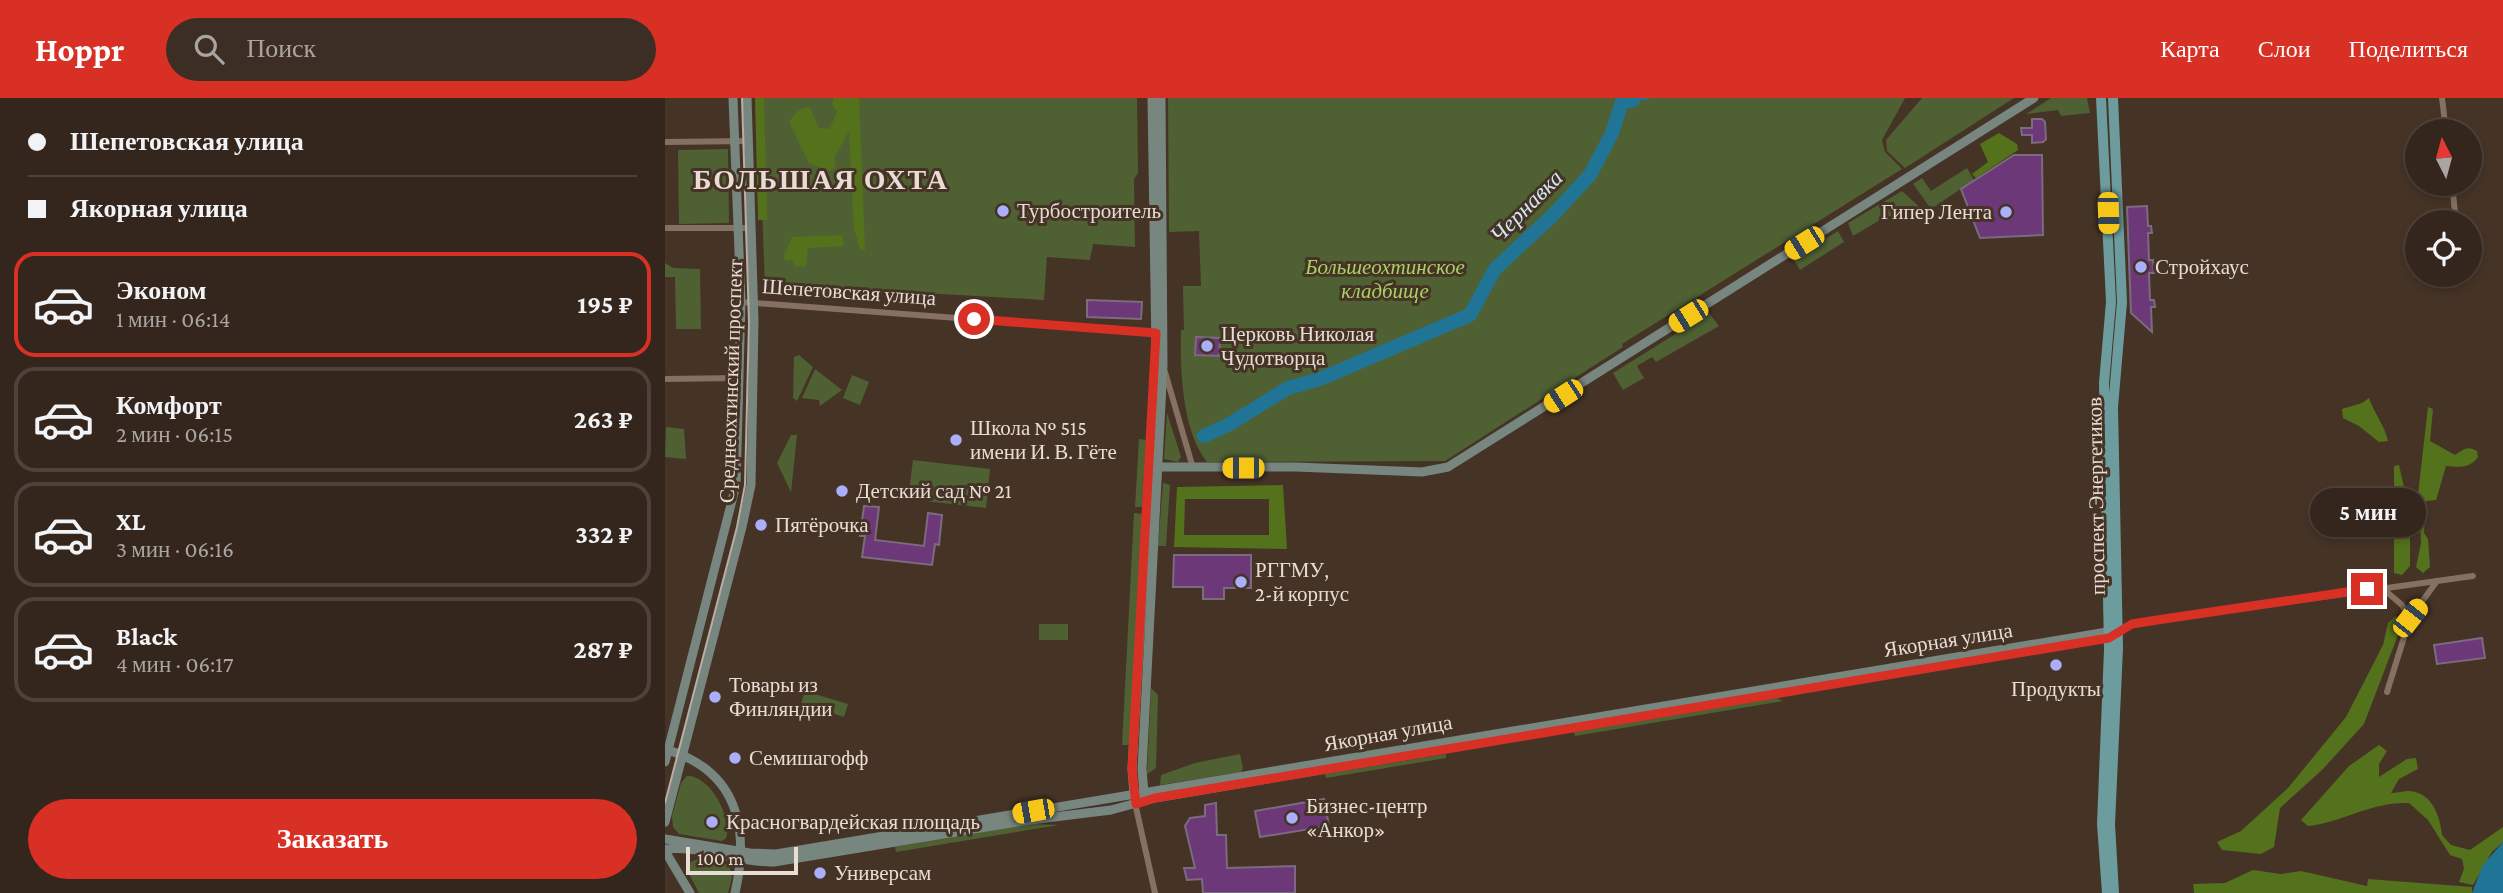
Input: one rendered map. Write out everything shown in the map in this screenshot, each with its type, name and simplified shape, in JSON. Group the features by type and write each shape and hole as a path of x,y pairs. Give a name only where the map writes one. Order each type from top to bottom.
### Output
{"main road":[{"name":"проспект Энергетиков","path":"2113,98 2122,302 2113,407 2110,824 2115,893"},
{"name":"проспект Энергетиков","path":"2100,100 2111,302 2104,383 2112,633 2102,824 2107,893"}],"street":[{"name":"Среднеохтинский проспект","path":"665,762 734,497 741,302 733,98"},
{"name":"Среднеохтинский проспект","path":"665,822 751,485 754,302 747,98"},
{"path":"1153,98 1163,365 1132,769 1155,893"},
{"path":"1154,467 1160,333 1161,98"},
{"path":"1154,467 1296,467 1422,472 1448,467 2034,98"},
{"path":"2442,98 2445,119"},
{"path":"665,142 749,141"},
{"path":"665,228 752,228"},
{"name":"Шепетовская улица","path":"741,302 1160,333"},
{"path":"1163,365 1193,468"},
{"path":"665,379 739,378"},
{"name":"Якорная улица","path":"665,839 774,862 1138,797 2112,633 2132,624 2473,576"},
{"path":"2387,692 2410,618 2437,581"},
{"path":"2381,587 2402,605 2410,618"},
{"path":"667,749 683,754 705,768 726,790 738,816 742,856 735,893"},
{"name":"Якорная улица","path":"665,850 682,848 742,856"},
{"path":"665,850 688,889"},
{"path":"665,870 688,889"}],"green space":[{"path":"755,98 764,98 767,220 758,220"},
{"name":"Турбостроитель","path":"758,98 1137,98 1135,247 1093,244 1090,260 1047,257 1044,300 873,290 872,298 771,293 765,288"},
{"path":"834,98 859,98 865,251 860,249 854,228 849,131 834,158 836,167 830,171 809,163 789,122 800,109 810,108 819,128 830,129 837,111 832,105"},
{"name":"Большеохтинское кладбище","path":"1168,98 1905,98 1882,140 1885,152 1902,169 1622,344 1623,347 1445,461 1207,462 1192,434 1184,399 1181,363 1181,330 1184,330 1183,286 1201,286 1199,231 1169,232"},
{"path":"1922,98 2014,98 1905,168 1887,151 1886,140"},
{"path":"2051,98 2087,98 2090,113 2061,116 2058,110 2026,114"},
{"path":"1999,133 2017,144 2018,150 1976,178 1972,174 1988,162 1980,144"},
{"path":"728,149 729,223 679,224 678,150"},
{"path":"1967,168 1974,180 1931,209 1913,184 1922,178 1931,191"},
{"path":"1902,191 1925,212 1885,217 1853,236 1848,223"},
{"path":"1838,231 1844,242 1800,270 1793,259"},
{"path":"842,235 842,246 808,248 806,266 796,267 792,260 785,261 784,255 792,237"},
{"path":"665,263 673,268 700,269 701,329 676,329 675,277 665,277"},
{"path":"1709,313 1719,326 1656,362 1652,357 1637,366 1644,378 1623,390 1613,373"},
{"path":"799,355 813,367 797,401 793,398 794,357"},
{"path":"815,369 842,390 820,406 819,400 802,398"},
{"path":"852,375 869,382 860,405 843,398"},
{"path":"2369,398 2388,441 2379,442 2359,426 2343,418 2342,409"},
{"path":"2428,407 2433,409 2430,441 2455,455 2465,449 2474,449 2478,457 2468,465 2446,466 2436,500 2426,501 2424,533 2428,539 2430,567 2423,573 2416,567 2421,543 2418,494"},
{"path":"1167,413 1181,457 1178,462 1164,459"},
{"path":"666,427 684,429 686,459 665,457"},
{"path":"791,435 797,435 791,492 777,463"},
{"path":"1139,439 1146,440 1142,507 1135,507"},
{"path":"913,460 990,469 986,508 908,499"},
{"path":"2399,465 2410,514 2410,566 2402,575 2394,573 2394,466"},
{"path":"1163,483 1170,485 1166,546 1158,546"},
{"path":"1283,485 1287,549 1174,547 1177,487","holes":["1185,499 1269,499 1269,535 1184,535"]},
{"path":"1134,513 1142,514 1129,745 1122,745"},
{"path":"2396,616 2401,627 2364,724 2322,770 2280,808 2274,847 2261,854 2222,850 2217,842 2241,831 2288,788 2346,717 2383,645 2388,623"},
{"path":"1039,624 1068,624 1068,640 1039,640"},
{"path":"1151,688 1158,695 1156,768 1147,774"},
{"path":"805,691 848,704 844,717 801,704"},
{"path":"1777,698 1783,701 1575,736 1574,732"},
{"path":"2379,745 2387,751 2379,764 2379,777 2407,759 2416,758 2418,769 2399,779 2391,793 2417,792 2429,800 2439,820 2442,835 2451,845 2470,850 2503,827 2503,842 2492,852 2473,885 2459,882 2464,869 2462,859 2450,855 2428,820 2409,803 2369,809 2321,824 2308,826 2301,820 2349,766"},
{"path":"1240,754 1243,768 1241,772 1160,785 1161,775 1195,763"},
{"path":"1446,754 1446,758 1326,778 1325,774"},
{"path":"687,776 704,782 718,799 727,830 726,838 722,841 679,834 673,827 672,816 681,783"},
{"path":"1031,824 1059,825 896,852 895,847"},
{"path":"700,858 722,861 730,868 732,878 728,893 699,893 687,870 691,862"},
{"path":"2253,870 2281,874 2301,871 2367,886 2368,879 2472,887 2472,893 2194,893 2193,884 2225,883"}],"water":[{"path":"2503,842 2503,893 2472,893 2483,865"}],"building":[{"path":"2032,119 2042,119 2045,122 2046,139 2043,142 2032,143 2032,135 2022,135 2021,128 2032,128"},
{"name":"Гипер Лента","path":"2014,155 2042,155 2043,235 1980,238 1961,189"},
{"name":"Стройхаус","path":"2147,206 2148,226 2151,226 2152,233 2148,233 2149,260 2153,260 2154,273 2149,273 2150,300 2154,300 2155,307 2151,307 2152,332 2131,313 2127,207"},
{"path":"1087,300 1142,302 1141,319 1087,317"},
{"name":"Церковь Николая Чудотворца","path":"1196,337 1220,338 1219,356 1195,355"},
{"path":"864,506 879,507 875,540 924,546 928,513 942,515 939,545 935,544 932,565 862,557 865,536 860,536"},
{"name":"РГГМУ, 2-й корпус","path":"1174,555 1251,555 1251,588 1224,588 1224,599 1203,599 1203,587 1173,587"},
{"path":"2482,638 2485,658 2437,664 2434,645"},
{"name":"Бизнес-центр «Анкор»","path":"1324,799 1329,826 1260,837 1255,811"},
{"path":"1216,803 1217,835 1226,835 1227,868 1295,866 1295,893 1203,893 1202,879 1187,880 1184,868 1195,868 1185,826 1190,818 1205,816 1205,805"}],"waterway":[{"path":"1640,99 1649,98"},
{"name":"Чернавка","path":"1204,436 1228,425 1288,388 1320,379 1470,315 1495,269 1552,216 1590,175 1612,133 1622,102 1633,100"}],"tram line":[{"path":"665,803 737,527 745,485 749,322 742,98"}],"place":[{"name":"Турбостроитель","path":"1003,211"},
{"name":"Гипер Лента","path":"2006,212"},
{"name":"Стройхаус","path":"2141,267"},
{"name":"Церковь Николая Чудотворца","path":"1207,346"},
{"name":"Школа № 515 имени И. В. Гёте","path":"956,440"},
{"name":"Детский сад № 21","path":"842,491"},
{"name":"Пятёрочка","path":"761,525"},
{"name":"РГГМУ, 2-й корпус","path":"1241,582"},
{"name":"Продукты","path":"2056,665"},
{"name":"Товары из Финляндии","path":"715,697"},
{"name":"Семишагофф","path":"735,758"},
{"name":"Бизнес-центр «Анкор»","path":"1292,818"},
{"name":"Красногвардейская площадь","path":"712,822"},
{"name":"Универсам","path":"820,873"}],"district":[{"name":"БОЛЬШАЯ ОХТА","path":"821,179"}],"route":[{"path":"974,319 1156,333 1132,769 1136,804 1155,798 2109,638 2132,624 2367,589"}]}
